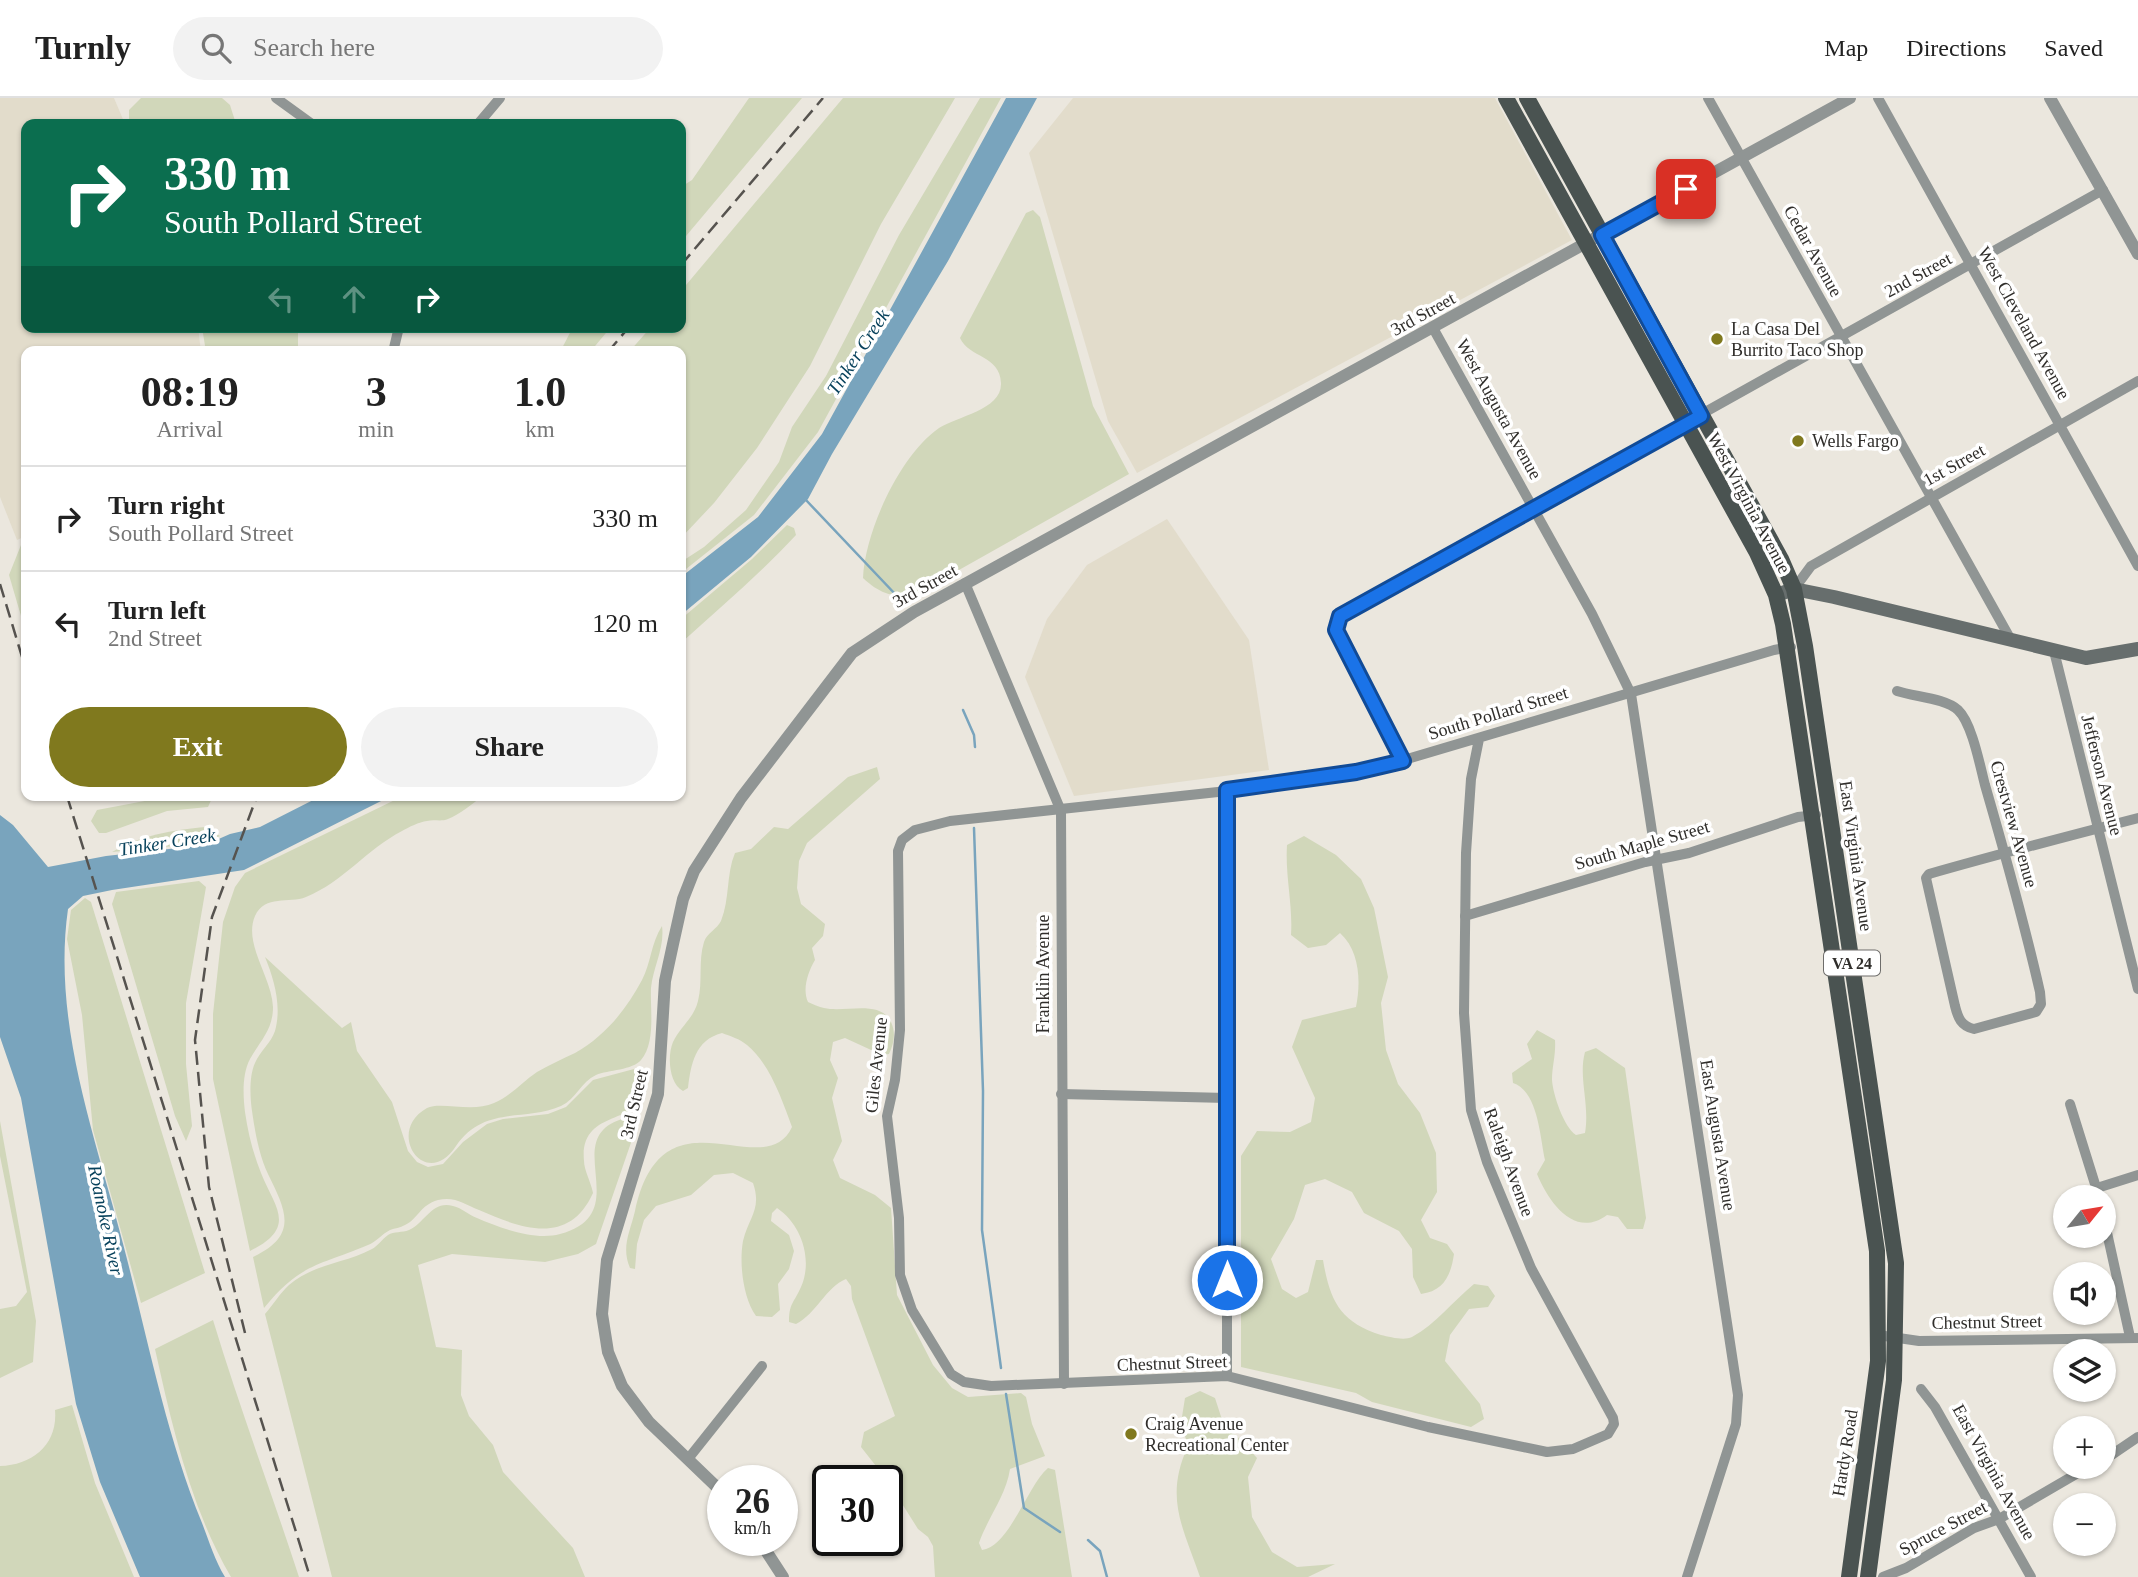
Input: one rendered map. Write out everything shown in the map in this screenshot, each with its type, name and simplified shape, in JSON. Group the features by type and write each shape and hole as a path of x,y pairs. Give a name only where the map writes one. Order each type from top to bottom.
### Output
{"main road":[{"name":"West Virginia Avenue","path":"1506,98 1757,553 1776,595"},
{"name":"West Virginia Avenue","path":"1527,98 1794,589"},
{"path":"1776,595 1794,589 2086,658 2138,649"},
{"name":"East Virginia Avenue","path":"1794,589 1805,646 1893,1232 1897,1339"},
{"name":"VA 24","path":"1776,595 1877,1251 1878,1335"},
{"name":"Hardy Road","path":"1849,1577 1872,1409 1878,1335"},
{"name":"VA 24","path":"1868,1577 1897,1339"}],"street":[{"path":"276,98 305,119"},
{"path":"482,119 500,98"},
{"name":"Cedar Avenue","path":"1708,98 2011,640"},
{"name":"3rd Street","path":"707,1477 649,1422 622,1386 604,1334 601,1294 607,1260 658,1094 666,981 687,886 741,798 852,653 883,630 965,583 1850,98"},
{"name":"West Cleveland Avenue","path":"1878,98 2138,566"},
{"path":"2050,98 2138,254"},
{"name":"2nd Street","path":"1403,761 1336,630 1337,620 2103,190"},
{"name":"West Augusta Avenue","path":"1433,328 1592,614 1631,694"},
{"name":"1st Street","path":"1794,589 1811,566 2138,381"},
{"name":"Franklin Avenue","path":"965,583 1061,811 1063,1384"},
{"name":"South Pollard Street","path":"907,835 915,830 950,821 1061,811 1356,772 1479,739 1786,647 1805,646"},
{"name":"Jefferson Avenue","path":"2054,650 2137,985"},
{"name":"Crestview Avenue","path":"1897,691 1948,705 1964,718 2004,853 2040,992 2041,1004 2036,1012 1974,1029 1965,1026 1958,1018 1926,878 1930,874 2004,853"},
{"name":"East Augusta Avenue","path":"1631,694 1738,1395 1736,1424 1687,1577"},
{"name":"Raleigh Avenue","path":"1479,739 1471,779 1466,830 1465,916 1466,1061 1475,1126 1531,1268 1613,1418 1612,1430 1598,1439"},
{"path":"1227,790 1227,1376"},
{"name":"South Maple Street","path":"1465,916 1811,815 1830,813"},
{"path":"2004,853 2138,818"},
{"name":"Giles Avenue","path":"901,1259 887,1116 895,1080 900,1030 898,851 907,835"},
{"path":"1061,1094 1227,1098"},
{"path":"2070,1104 2095,1185"},
{"path":"2116,1185 2138,1175"},
{"path":"2111,1248 2134,1338"},
{"name":"Chestnut Street","path":"901,1259 901,1275 909,1305 951,1374 958,1379 991,1386 1227,1376 1527,1450 1559,1452 1598,1439"},
{"name":"Chestnut Street","path":"1878,1335 1897,1339 2134,1338"},
{"path":"688,1459 762,1366"},
{"name":"East Virginia Avenue","path":"1921,1389 1935,1407 2031,1577"},
{"path":"2116,1452 2138,1437"},
{"name":"Spruce Street","path":"1883,1577 1906,1568 1974,1528 1999,1519 2068,1479"},
{"path":"770,1556 783,1577"}],"shaded area":[{"path":"0,98 114,98 123,119 21,119 21,333 199,333 200,346 21,346 21,538 17,540 0,497"},
{"path":"1073,98 1495,98 1572,240 1137,473 1108,421 1029,153"},
{"path":"1167,519 1249,640 1269,770 1074,796 1025,677 1047,619 1087,565"}],"green space":[{"path":"141,98 222,98 230,105 234,119 129,119 129,110"},
{"path":"749,98 802,98 686,236 686,184 692,180"},
{"path":"843,98 955,98 881,224 810,366 757,448 714,503 686,533 686,346 634,346 646,333 686,333 686,285"},
{"path":"980,98 1001,98 818,432 754,515 686,569 686,559 704,547 746,510 779,462 792,427 826,376 899,235"},
{"path":"1033,210 1040,217 1093,406 1129,474 911,597 885,593 863,578 865,559 878,517 898,475 925,440 939,428 987,406 999,392 1001,383 995,367 970,350 960,338 1026,213"},
{"path":"203,333 298,333 298,346 205,346"},
{"path":"570,333 606,333 595,346 563,346"},
{"path":"787,525 794,528 796,535 686,638 686,615 752,559"},
{"path":"21,545 21,616 9,575"},
{"path":"877,767 880,779 807,843 799,861 797,888 801,904 825,924 823,936 812,948 815,960 810,970 806,992 808,1002 822,1008 879,1011 886,1015 894,1030 889,1054 882,1055 845,1038 833,1042 830,1060 838,1078 832,1098 842,1141 833,1160 840,1178 875,1195 891,1208 897,1295 933,1365 952,1388 968,1397 1021,1393 1026,1397 1032,1424 1045,1456 1010,1469 1005,1488 979,1543 982,1550 992,1546 1010,1527 1048,1468 1055,1470 1072,1577 935,1577 933,1546 903,1505 903,1465 875,1465 861,1447 864,1432 895,1416 852,1299 851,1286 846,1279 839,1283 803,1320 796,1324 789,1322 791,1307 804,1277 805,1255 799,1233 786,1215 777,1208 772,1213 771,1221 789,1235 794,1251 789,1269 778,1284 780,1310 772,1317 756,1316 752,1309 743,1280 742,1259 743,1241 756,1200 753,1183 733,1173 714,1175 691,1195 656,1206 644,1220 637,1244 635,1269 630,1268 627,1260 629,1233 649,1173 667,1152 690,1144 760,1147 778,1143 792,1127 769,1072 755,1053 738,1039 722,1033 706,1041 696,1054 688,1088 683,1091 672,1076 670,1055 673,1042 698,1001 704,942 721,921 735,853 751,849 774,827 788,829 848,777"},
{"path":"145,801 211,801 208,807 167,811 106,833 99,833 91,821 97,810"},
{"path":"393,801 476,801 448,819 424,822 402,831 319,891 299,899 271,902 259,909 255,916 252,927 255,949 273,1007 268,1029 247,1065 244,1106 256,1158 279,1216 274,1234 250,1251 213,1079 213,1014 223,922 235,887 245,873"},
{"path":"206,827 220,836 205,843 112,852 158,834"},
{"path":"1304,836 1336,855 1361,879 1374,908 1388,977 1381,1003 1386,1050 1398,1084 1420,1113 1436,1153 1437,1192 1421,1220 1430,1238 1447,1244 1454,1254 1451,1269 1441,1286 1421,1294 1413,1277 1412,1249 1399,1231 1364,1213 1352,1192 1325,1179 1305,1185 1294,1219 1271,1259 1282,1289 1296,1298 1308,1292 1316,1260 1323,1260 1329,1287 1346,1316 1367,1330 1397,1338 1409,1338 1421,1332 1474,1284 1488,1286 1495,1296 1488,1307 1469,1309 1450,1335 1445,1361 1480,1404 1484,1419 1471,1427 1372,1402 1356,1393 1241,1367 1241,1156 1257,1131 1290,1132 1311,1122 1315,1098 1292,1047 1302,1020 1356,1007 1358,997 1355,958 1347,940 1340,933 1326,945 1308,948 1291,935 1287,845"},
{"path":"199,881 206,887 186,1003 186,1064 192,1126 186,1141 175,1116 112,904 116,892"},
{"path":"85,898 91,902 205,1273 141,1303 93,1130 82,1015 67,939 71,910"},
{"path":"662,926 662,942 651,988 649,1045 641,1060 626,1068 596,1075 561,1106 479,1125 467,1133 444,1159 433,1163 422,1161 414,1153 409,1143 409,1131 415,1118 427,1108 476,1107 494,1103 506,1097 537,1072 586,1046 605,1030 622,1012 642,980"},
{"path":"265,957 342,1028 351,1022 357,1051 392,1102 408,1151 417,1162 428,1167 443,1164 463,1142 487,1124 503,1119 548,1114 566,1107 593,1080 634,1069 640,1089 638,1102 630,1110 594,1130 586,1142 584,1165 593,1193 583,1210 571,1221 558,1227 543,1229 512,1223 454,1200 438,1200 427,1205 409,1222 390,1230 371,1244 323,1262 300,1274 264,1308 253,1257 268,1249 277,1240 283,1231 284,1221 280,1199 260,1151 251,1099 253,1068 275,1031 278,1012 276,993"},
{"path":"1537,1030 1555,1040 1553,1086 1563,1118 1576,1135 1585,1133 1585,1052 1596,1048 1625,1068 1646,1218 1643,1229 1627,1229 1618,1217 1607,1215 1584,1223 1574,1220 1556,1206 1542,1185 1537,1174 1545,1160 1536,1116 1528,1095 1513,1083 1512,1073 1532,1059 1527,1044"},
{"path":"622,1119 630,1121 634,1134 596,1244 578,1254 545,1262 452,1254 418,1265 436,1347 462,1350 461,1395 469,1416 493,1445 503,1472 573,1548 585,1577 332,1577 265,1314 286,1288 299,1278 372,1249 390,1234 415,1227 440,1206 456,1207 496,1226 529,1235 560,1234 582,1224 593,1210 597,1194 596,1142 604,1129"},
{"path":"0,1121 36,1321 33,1362 0,1378 0,1309 16,1306 27,1292 0,1156"},
{"path":"213,1320 299,1577 231,1577 205,1524 184,1466 155,1349"},
{"path":"1200,1391 1215,1398 1226,1432 1235,1434 1257,1458 1248,1477 1252,1517 1272,1552 1297,1567 1335,1564 1308,1577 1200,1577 1182,1527 1177,1481 1188,1446 1181,1423 1185,1398"},
{"path":"72,1405 95,1483 134,1577 0,1577 0,1466 23,1462 33,1457 48,1442 55,1422 55,1410"}],"water":[{"path":"1006,98 1037,98 948,261 832,454 808,499 751,557 686,611 686,573 758,517 822,434"},
{"name":"Roanoke River","path":"311,801 381,801 244,870 83,896 68,909 66,999 81,1088 169,1427 190,1492 225,1577 140,1577 100,1482 76,1404 21,1098 0,1037 0,815 13,825 48,867 106,856 205,845 230,834 260,827"}],"waterway":[{"path":"805,499 897,596"},
{"path":"963,710 974,735 975,747"},
{"path":"974,828 983,1091 982,1230 1001,1368"},
{"path":"1006,1394 1024,1508 1060,1532"},
{"path":"1088,1540 1100,1551 1107,1577"}],"railway":[{"path":"686,259 823,98"},
{"path":"613,346 624,333"},
{"path":"0,584 21,653"},
{"path":"69,801 310,1577"},
{"path":"245,1333 209,1187 195,1040 212,917 255,801"}],"place":[{"name":"La Casa Del Burrito Taco Shop","path":"1717,339"},
{"name":"Wells Fargo","path":"1798,441"},
{"name":"Craig Avenue Recreational Center","path":"1131,1434"}],"route":[{"path":"1227,1280 1227,790 1356,772 1403,761 1391,731 1336,630 1340,616 1701,416 1602,235 1686,189"}],"water label":[{"name":"Tinker Creek","path":"858,352"},
{"name":"Tinker Creek","path":"167,842"}]}
